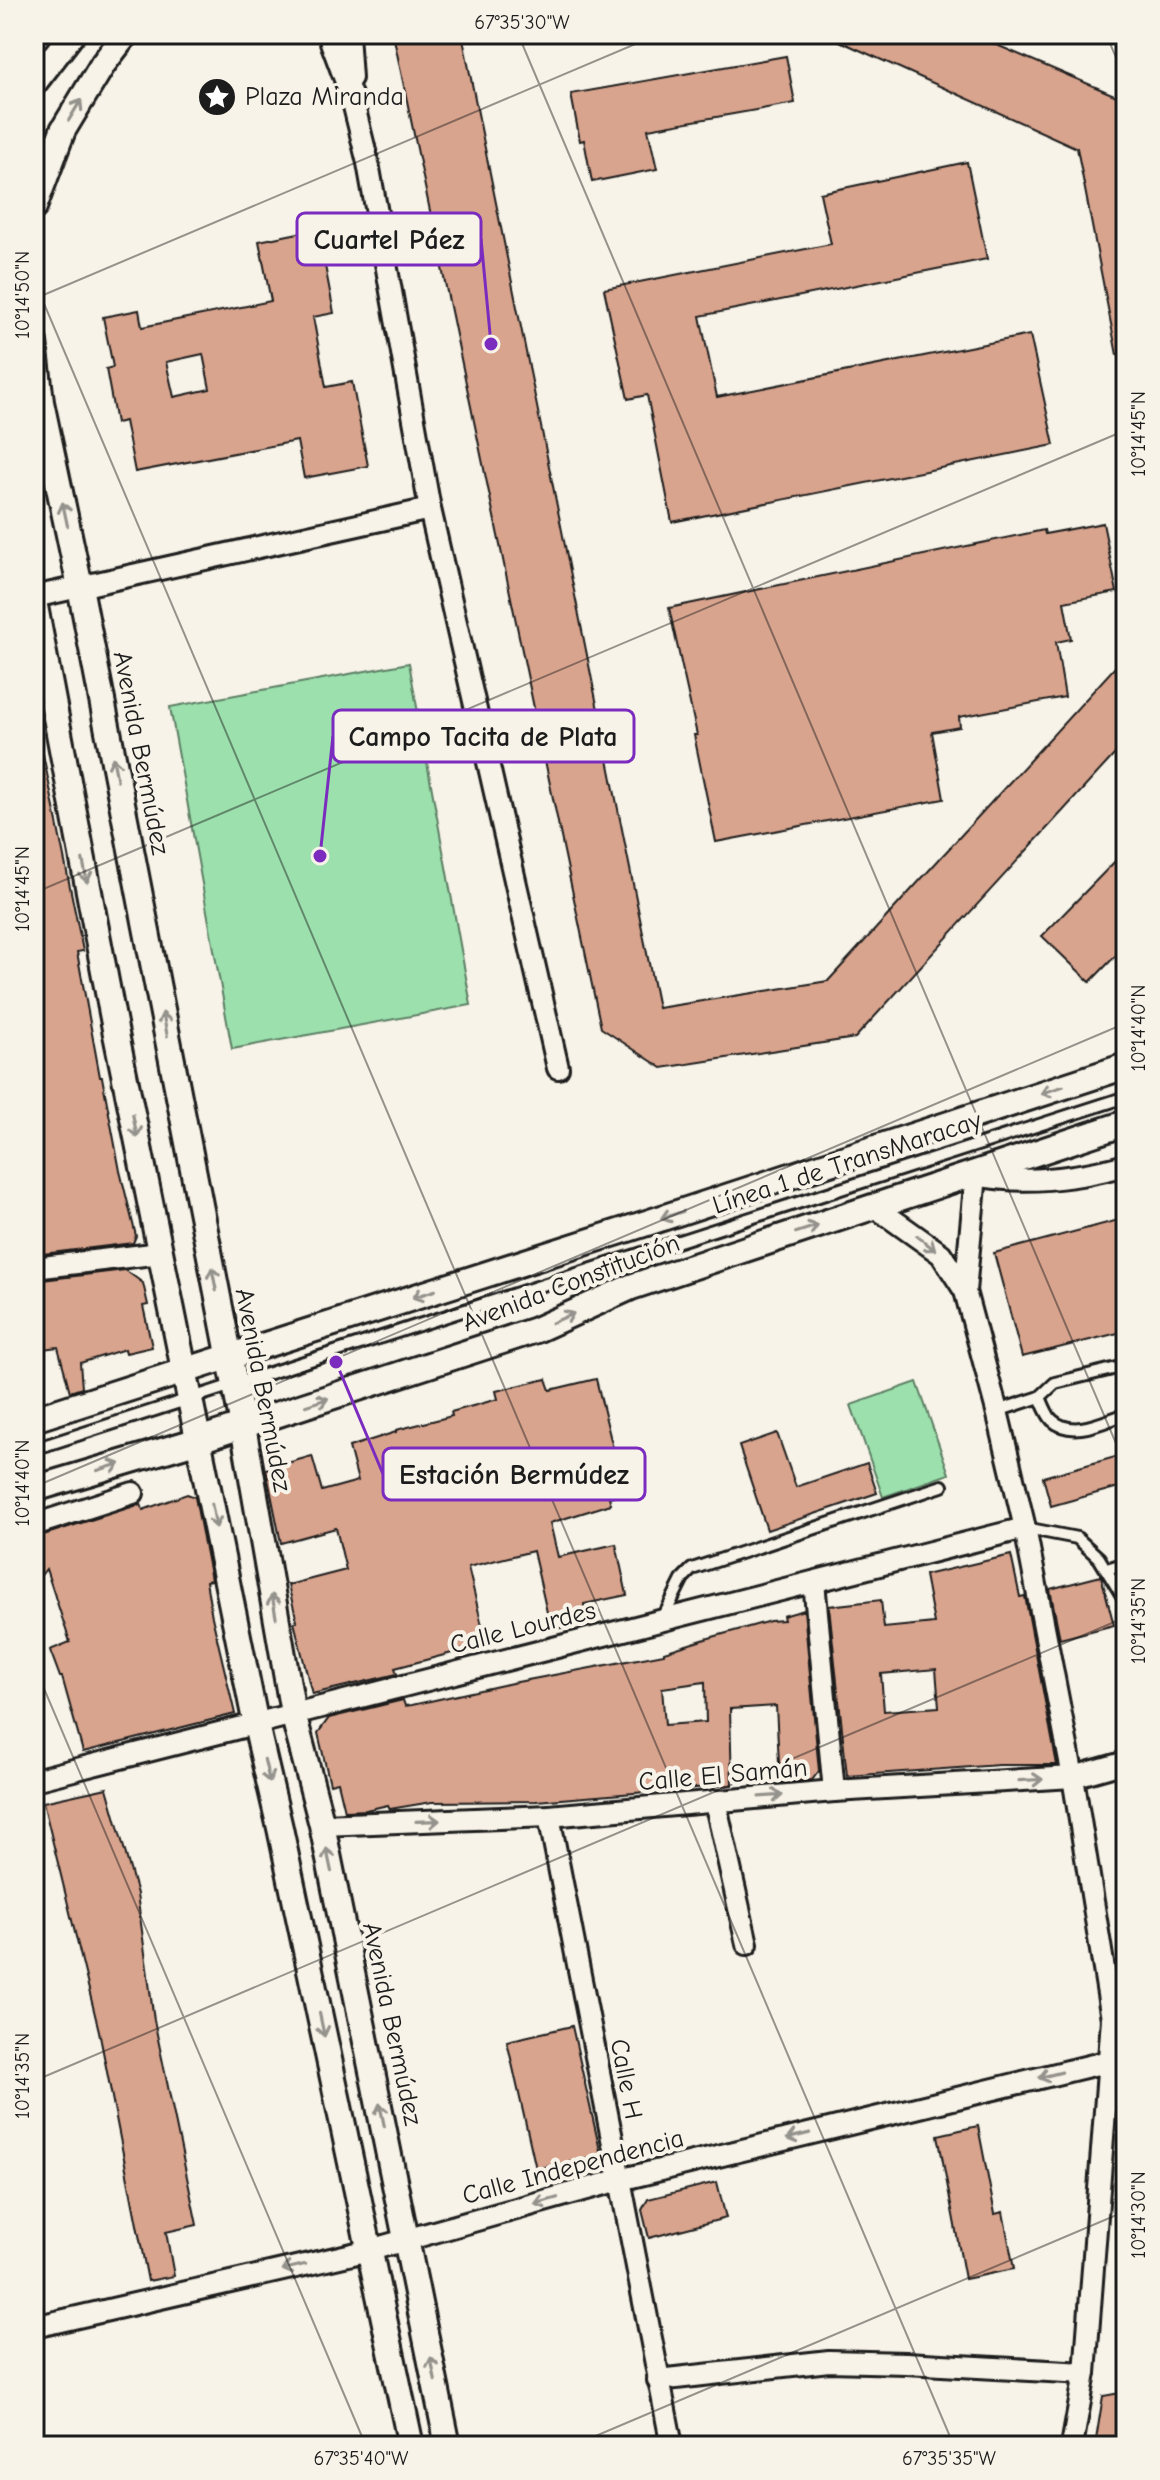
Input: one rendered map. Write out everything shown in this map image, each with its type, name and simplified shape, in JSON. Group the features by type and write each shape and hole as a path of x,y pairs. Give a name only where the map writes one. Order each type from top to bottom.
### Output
{"street":[{"path":"34,83 72,34"},
{"path":"34,207 63,130 103,64 126,34"},
{"path":"328,34 352,98 368,163 430,509 558,1068"},
{"path":"348,34 352,98"},
{"name":"Avenida Bermúdez","path":"34,342 41,402 80,587 243,1426 293,1713 322,1825 448,2446"},
{"path":"411,2446 256,1725 34,599 430,509"},
{"name":"Avenida Constitución","path":"34,1419 668,1217 1126,1066"},
{"name":"Avenida Constitución","path":"34,1489 199,1440 536,1330 631,1287 1126,1123"},
{"path":"965,1291 976,1175 1021,1181 1126,1165"},
{"path":"875,1207 941,1254 965,1291 1025,1528 1119,2024 1085,2373 1072,2446"},
{"path":"34,1268 161,1253"},
{"path":"34,1525 133,1493"},
{"name":"Calle Lourdes","path":"34,1780 1025,1528"},
{"path":"814,1582 834,1791"},
{"name":"Calle El Samán","path":"322,1825 549,1816 834,1791 1073,1777 1126,1762"},
{"path":"715,1801 747,1944"},
{"name":"Calle H","path":"549,1816 672,2446"},
{"name":"Calle Independencia","path":"34,2327 370,2250 619,2180 1117,2059"},
{"path":"658,2380 829,2361 1085,2373"}],"lane":[{"name":"Línea 1 de TransMaracay","path":"34,1449 1126,1097"},
{"path":"997,1411 1040,1397 1055,1383 1070,1378 1121,1367 1126,1369"},
{"path":"1040,1397 1051,1420 1068,1428 1083,1428 1126,1414"},
{"path":"662,1620 683,1578 692,1569 942,1486"},
{"path":"1025,1528 1077,1538 1099,1558 1126,1602"},
{"path":"1107,1569 1126,1563"}],"green space":[{"path":"409,663 471,1005 232,1049 170,707"},
{"path":"917,1382 949,1474 883,1497 851,1405"}],"building":[{"path":"393,34 462,34 658,1008 828,981 1126,655 1126,742 855,1038 662,1068 601,1028"},
{"path":"824,34 971,34 1126,100 1126,354 1117,355 1077,148"},
{"path":"786,56 795,103 648,129 657,169 592,182 571,94"},
{"path":"967,162 987,259 700,316 717,397 1030,335 1054,445 672,522 647,395 628,399 604,289 831,244 820,193"},
{"path":"318,229 334,313 313,317 326,387 352,382 368,466 304,478 297,441 135,472 125,421 116,423 106,369 113,367 103,317 139,310 142,327 271,301 259,241","holes":["203,354 210,389 174,397 166,362"]},
{"path":"1103,523 1117,592 1064,602 1071,639 1056,642 1065,697 959,717 960,727 932,732 944,799 716,842 694,735 697,735 669,608 1044,530 1045,534"},
{"path":"43,754 83,951 77,952 100,1077 136,1236 133,1243 34,1255 34,1211 45,1208 34,1141 34,755"},
{"path":"1126,850 1126,945 1090,982 1042,936"},
{"path":"1126,1218 1126,1331 1022,1357 994,1253"},
{"path":"125,1270 143,1283 148,1305 143,1306 152,1347 126,1353 125,1349 80,1363 82,1388 70,1392 58,1347 34,1350 34,1281"},
{"path":"546,1379 550,1390 596,1379 624,1493 609,1497 611,1504 550,1523 558,1557 616,1544 627,1595 584,1604 585,1610 570,1613 573,1625 551,1630 533,1551 468,1567 484,1634 469,1638 471,1648 395,1668 397,1674 312,1694 288,1585 346,1570 336,1528 281,1543 266,1469 312,1456 322,1491 358,1481 349,1447 498,1399 496,1391"},
{"path":"777,1433 796,1487 867,1463 877,1493 767,1530 739,1446"},
{"path":"1126,1454 1126,1485 1051,1506 1043,1477"},
{"path":"187,1494 195,1497 211,1580 206,1581 212,1617 235,1714 83,1752 62,1677 50,1650 70,1642 46,1569 34,1584 34,1538 141,1504 143,1510"},
{"path":"1011,1555 1020,1597 1025,1596 1057,1765 999,1765 847,1776 829,1606 881,1600 884,1628 934,1623 925,1575","holes":["936,1669 939,1707 884,1711 881,1674"]},
{"path":"1101,1576 1114,1625 1060,1639 1050,1589"},
{"path":"804,1610 819,1771 812,1780 780,1782 776,1706 730,1709 732,1785 536,1801 432,1802 390,1809 388,1805 345,1811 338,1782 330,1784 318,1733 329,1718 403,1700 405,1706 412,1705 664,1654 709,1638 784,1620 783,1616","holes":["705,1682 706,1722 665,1725 662,1688"]},
{"path":"107,1788 137,1894 154,2020 197,2225 166,2232 174,2276 148,2281 99,2031 43,1802"},
{"path":"572,2026 601,2155 536,2169 507,2041"},
{"path":"978,2126 995,2214 1003,2212 1014,2269 965,2279 938,2135"},
{"path":"717,2182 726,2218 649,2238 642,2210 648,2199"},
{"path":"1126,2392 1126,2446 1095,2446 1103,2396"}],"place":[{"name":"Plaza Miranda","path":"217,97"},
{"name":"Cuartel Páez","path":"491,344"},
{"name":"Campo Tacita de Plata","path":"320,856"},
{"name":"Estación Bermúdez","path":"336,1362"}]}
